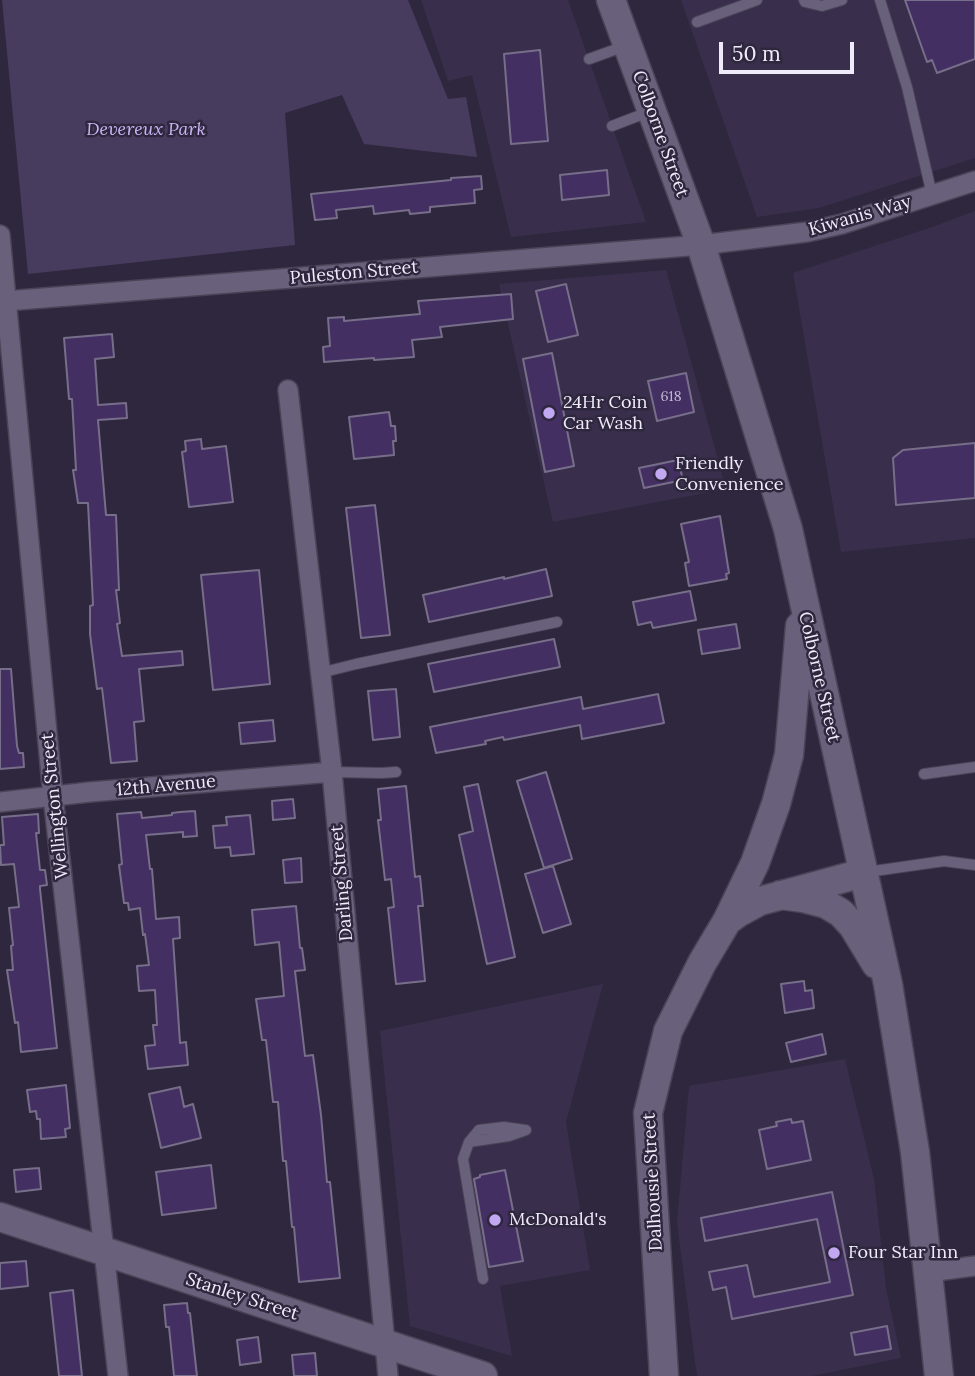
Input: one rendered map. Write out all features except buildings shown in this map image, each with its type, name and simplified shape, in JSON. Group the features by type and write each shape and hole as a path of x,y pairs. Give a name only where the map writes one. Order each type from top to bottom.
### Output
{"main road":[{"name":"Colborne Street","path":"611,0 701,245 788,529 888,984 915,1152 939,1376"},
{"name":"Dalhousie Street","path":"664,1376 648,1113 668,1031 755,863 776,804 789,755 802,598"},
{"path":"727,921 750,907 780,895 863,873"},
{"path":"780,895 826,904 841,913 853,926 888,984"},
{"name":"Stanley Street","path":"0,1217 483,1376"}],"street":[{"name":"Kiwanis Way","path":"701,245 807,232 842,224 975,181"},
{"name":"Wellington Street","path":"0,235 53,796 118,1376"},
{"name":"Puleston Street","path":"6,302 701,245"},
{"name":"Darling Street","path":"288,390 332,772 388,1376"},
{"name":"12th Avenue","path":"0,802 332,772"},
{"path":"929,1272 975,1266"}],"lane":[{"path":"697,22 757,0"},
{"path":"804,0 822,6 842,0"},
{"path":"880,0 907,87 932,195"},
{"path":"589,59 628,45"},
{"path":"612,125 652,111"},
{"path":"320,673 557,622"},
{"path":"924,774 975,767"},
{"path":"332,772 397,772"},
{"path":"863,873 944,861 975,865"},
{"path":"483,1279 463,1159 469,1142 509,1136 526,1130"}],"shaded area":[{"path":"421,0 568,0 646,222 511,237 472,75 448,81"},
{"path":"681,0 975,0 975,158 819,208 757,217"},
{"path":"975,211 975,538 841,552 793,273"},
{"path":"666,270 726,489 553,522 499,284"},
{"path":"603,984 566,1122 590,1270 500,1286 512,1356 410,1326 380,1031"},
{"path":"845,1059 874,1179 886,1288 901,1358 812,1376 697,1376 677,1223 689,1086"}],"green space":[{"name":"Devereux Park","path":"2,0 408,0 448,99 466,97 477,157 364,144 342,95 285,113 295,245 28,274"}],"place":[{"name":"24Hr Coin Car Wash","path":"549,413"},
{"name":"Friendly Convenience","path":"661,474"},
{"name":"McDonald's","path":"495,1220"},
{"name":"Four Star Inn","path":"834,1253"}]}
